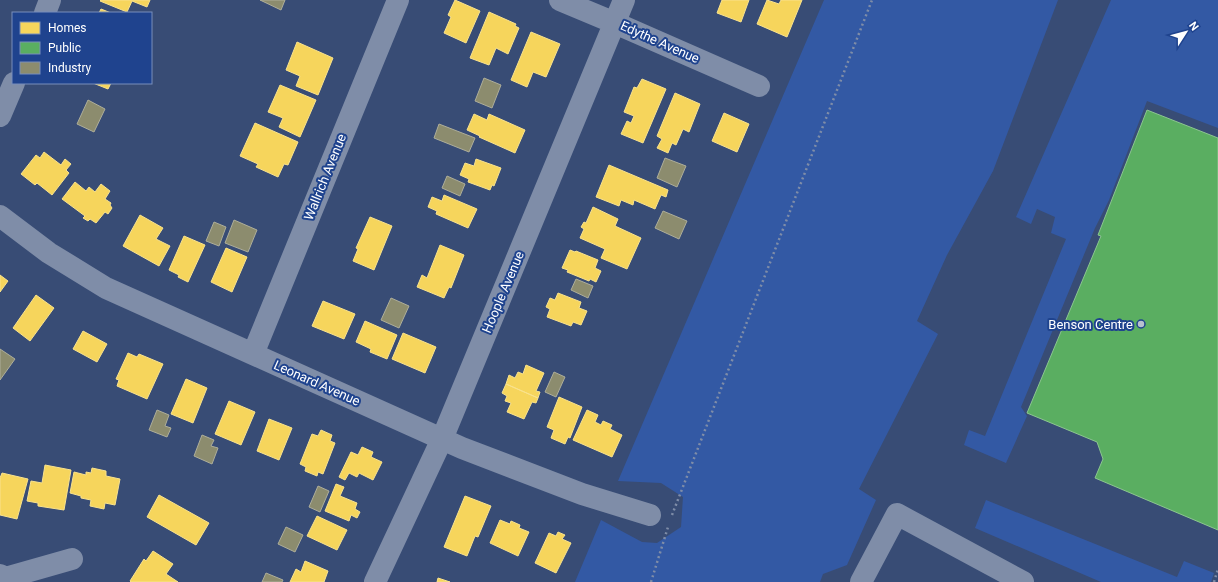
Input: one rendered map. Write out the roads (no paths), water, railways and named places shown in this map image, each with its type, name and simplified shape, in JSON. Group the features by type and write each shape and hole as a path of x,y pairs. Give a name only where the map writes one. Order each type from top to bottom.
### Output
{"street":[{"path":"45,12 50,0"},
{"name":"Wallrich Avenue","path":"252,354 398,0"},
{"name":"Edythe Avenue","path":"560,0 759,86"},
{"name":"Hoople Avenue","path":"375,582 442,439 624,0"},
{"path":"0,116 14,84"},
{"name":"Leonard Avenue","path":"0,216 49,253 106,288 442,439 582,494 664,518"},
{"path":"861,582 897,514 1023,582"},
{"path":"0,575 5,578 72,559"}],"place":[{"name":"Benson Centre","path":"1141,324"}]}
